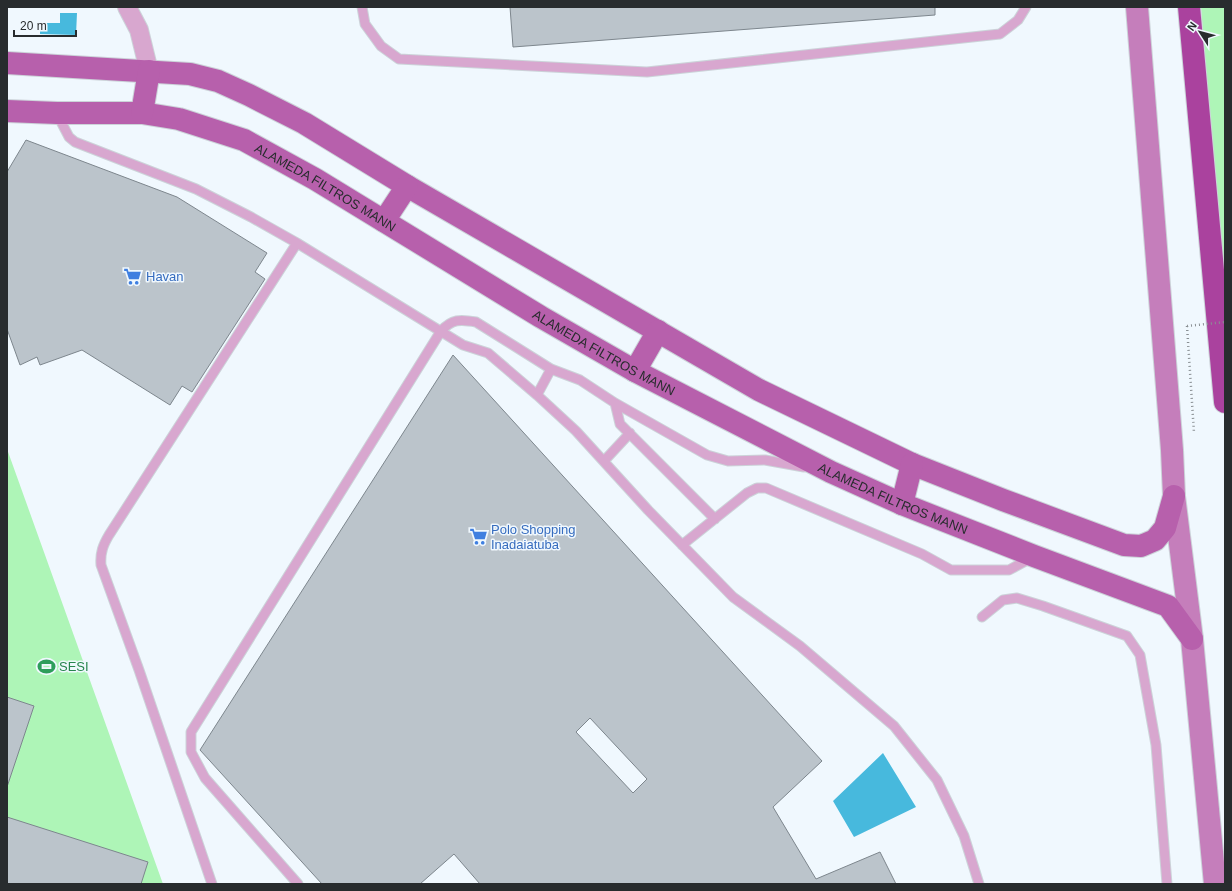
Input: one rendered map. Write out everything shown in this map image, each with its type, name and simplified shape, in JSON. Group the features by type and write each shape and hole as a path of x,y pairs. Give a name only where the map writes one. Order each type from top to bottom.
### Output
{"highway":[{"path":"1189,7 1225,402"}],"main road":[{"path":"1137,7 1171,434 1174,496 1192,639 1215,884"},
{"path":"7,63 190,74 218,81 304,123 407,186 759,390 912,464 1124,545 1141,546 1155,540 1165,528 1174,496"},
{"path":"142,113 149,71"},
{"name":"ALAMEDA FILTROS MANN","path":"7,111 57,113 142,113 179,119 244,140 315,179 541,317 635,371 831,472 902,504 1034,556 1168,606 1192,639"},
{"path":"384,221 407,186"},
{"path":"635,371 658,331"},
{"path":"902,504 912,464"}],"street":[{"path":"127,7 140,30 149,71"}],"lane":[{"path":"362,7 365,24 382,46 400,59 647,72 1000,34 1018,20 1026,7"},
{"path":"57,113 69,137 75,142 196,189 252,217 463,345 488,353 576,431 648,510 733,597 800,646 894,726 937,780 964,836 979,884"},
{"path":"212,884 100,557 102,547 109,535 297,243"},
{"path":"298,884 205,778 191,752 191,732 441,331 448,324 462,319 476,322 551,369 580,380 616,403 707,454 728,461 765,460 831,472"},
{"path":"537,395 551,369"},
{"path":"616,403 620,424 715,519"},
{"path":"604,461 630,433"},
{"path":"682,545 747,493 757,488 766,488 922,554 951,570 1009,570 1034,556"},
{"path":"982,617 1003,600 1017,598 1127,636 1140,655 1156,745 1167,884"}],"path":[{"path":"1187,326 1225,322"}],"green space":[{"path":"1201,7 1224,7 1225,301 1222,267"},
{"name":"SESI","path":"7,449 163,884 7,884"}],"water":[{"path":"60,13 77,13 76,35 40,34 40,23 60,23"},
{"path":"883,753 916,807 854,837 833,801"}],"building":[{"path":"510,7 935,7 935,15 513,47"},
{"name":"Havan","path":"26,140 177,197 267,253 255,272 265,279 192,392 182,386 170,405 82,350 40,365 37,357 20,365 7,329 7,172"},
{"name":"Polo Shopping Inadaiatuba","path":"453,355 822,761 773,807 816,879 880,852 896,884 480,884 454,854 420,884 322,884 200,750","holes":["590,718 647,779 633,793 576,732"]},
{"path":"7,697 34,706 7,787"},
{"path":"7,817 148,862 141,884 7,884"}],"place":[{"name":"Havan","path":"133,276"},
{"name":"Polo Shopping Inadaiatuba","path":"478,536"},
{"name":"SESI","path":"46,666"}]}
